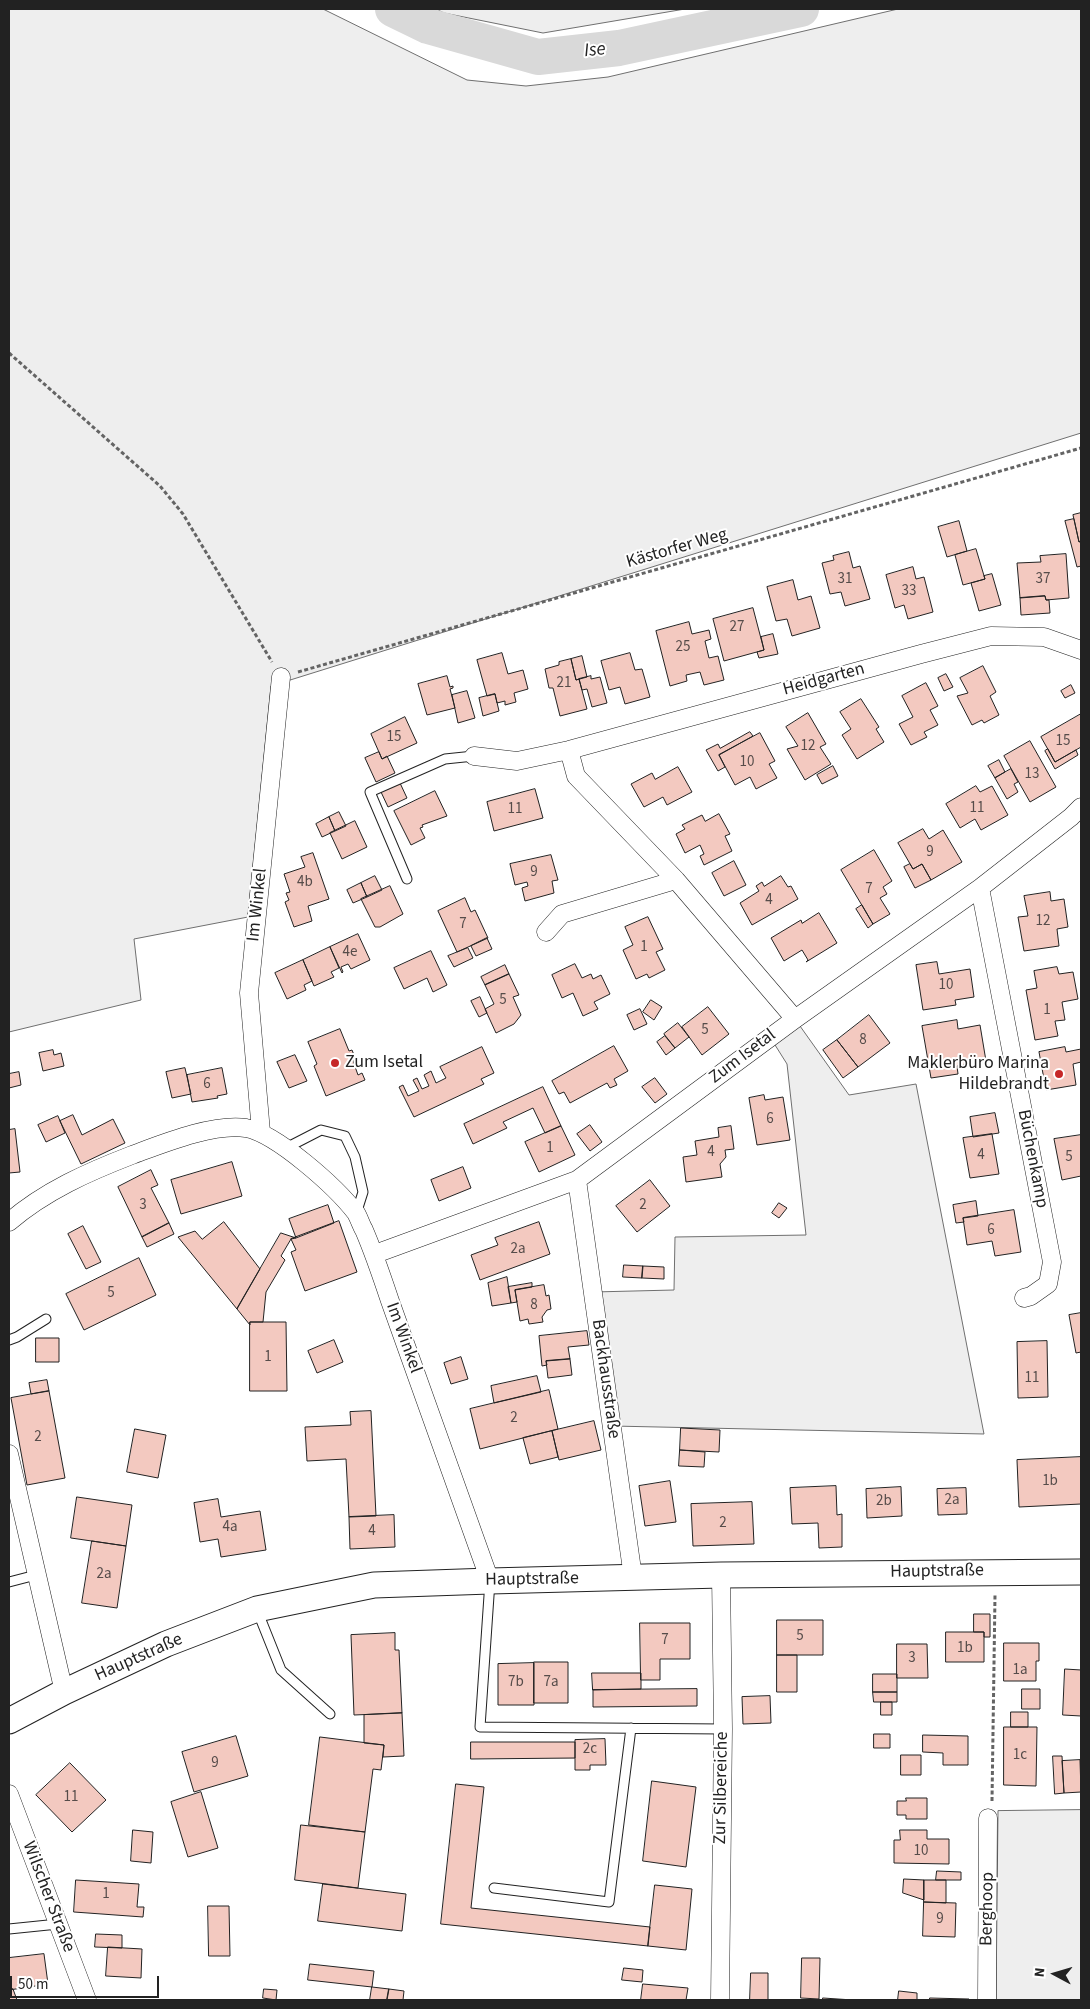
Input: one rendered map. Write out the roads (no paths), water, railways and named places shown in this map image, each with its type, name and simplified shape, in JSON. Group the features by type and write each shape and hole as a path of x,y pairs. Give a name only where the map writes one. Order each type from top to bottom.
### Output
{"street":[{"name":"Heidgarten","path":"474,756 516,761 569,750 912,656 992,636 1044,637 1081,650"},
{"name":"Im Winkel","path":"262,1132 249,993 281,677"},
{"path":"569,750 576,776 676,880 795,1019"},
{"name":"Zum Isetal","path":"375,1254 577,1180 795,1019 980,888 1071,817 1081,807"},
{"path":"546,932 562,914 676,880"},
{"name":"Büchenkamp","path":"980,888 1052,1262 1048,1284 1031,1296 1024,1298"},
{"name":"Im Winkel","path":"9,1222 41,1198 75,1179 160,1145 205,1130 244,1128 262,1132 285,1148 324,1180 356,1214 375,1254 393,1311 490,1580"},
{"name":"Backhausstraße","path":"577,1180 633,1578"},
{"path":"9,1454 64,1692"},
{"name":"Hauptstraße","path":"9,1721 64,1692 166,1644 257,1609 374,1585 490,1580 721,1575 995,1571 1081,1572"},
{"name":"Zur Silbereiche","path":"720,2000 723,1729 721,1575"},
{"name":"Wilscher Straße","path":"9,1794 87,2000"},
{"name":"Berghoop","path":"987,2000 988,1818"}],"lane":[{"path":"407,879 370,792 445,759 474,756"},
{"path":"285,1148 321,1130 345,1136 355,1157 363,1192 356,1214"},
{"path":"9,1340 46,1319"},
{"path":"9,1582 36,1575"},
{"path":"490,1580 480,1728 723,1729"},
{"path":"257,1609 281,1670 330,1714"},
{"path":"494,1888 609,1902 631,1728"},
{"path":"9,1929 58,1924"}],"waterway":[{"name":"Ise","path":"393,9 428,26 538,57 619,48 801,9"}],"place":[{"name":"Zum Isetal","path":"335,1063"},
{"name":"Maklerbüro Marina Hildebrandt","path":"1059,1074"}]}
